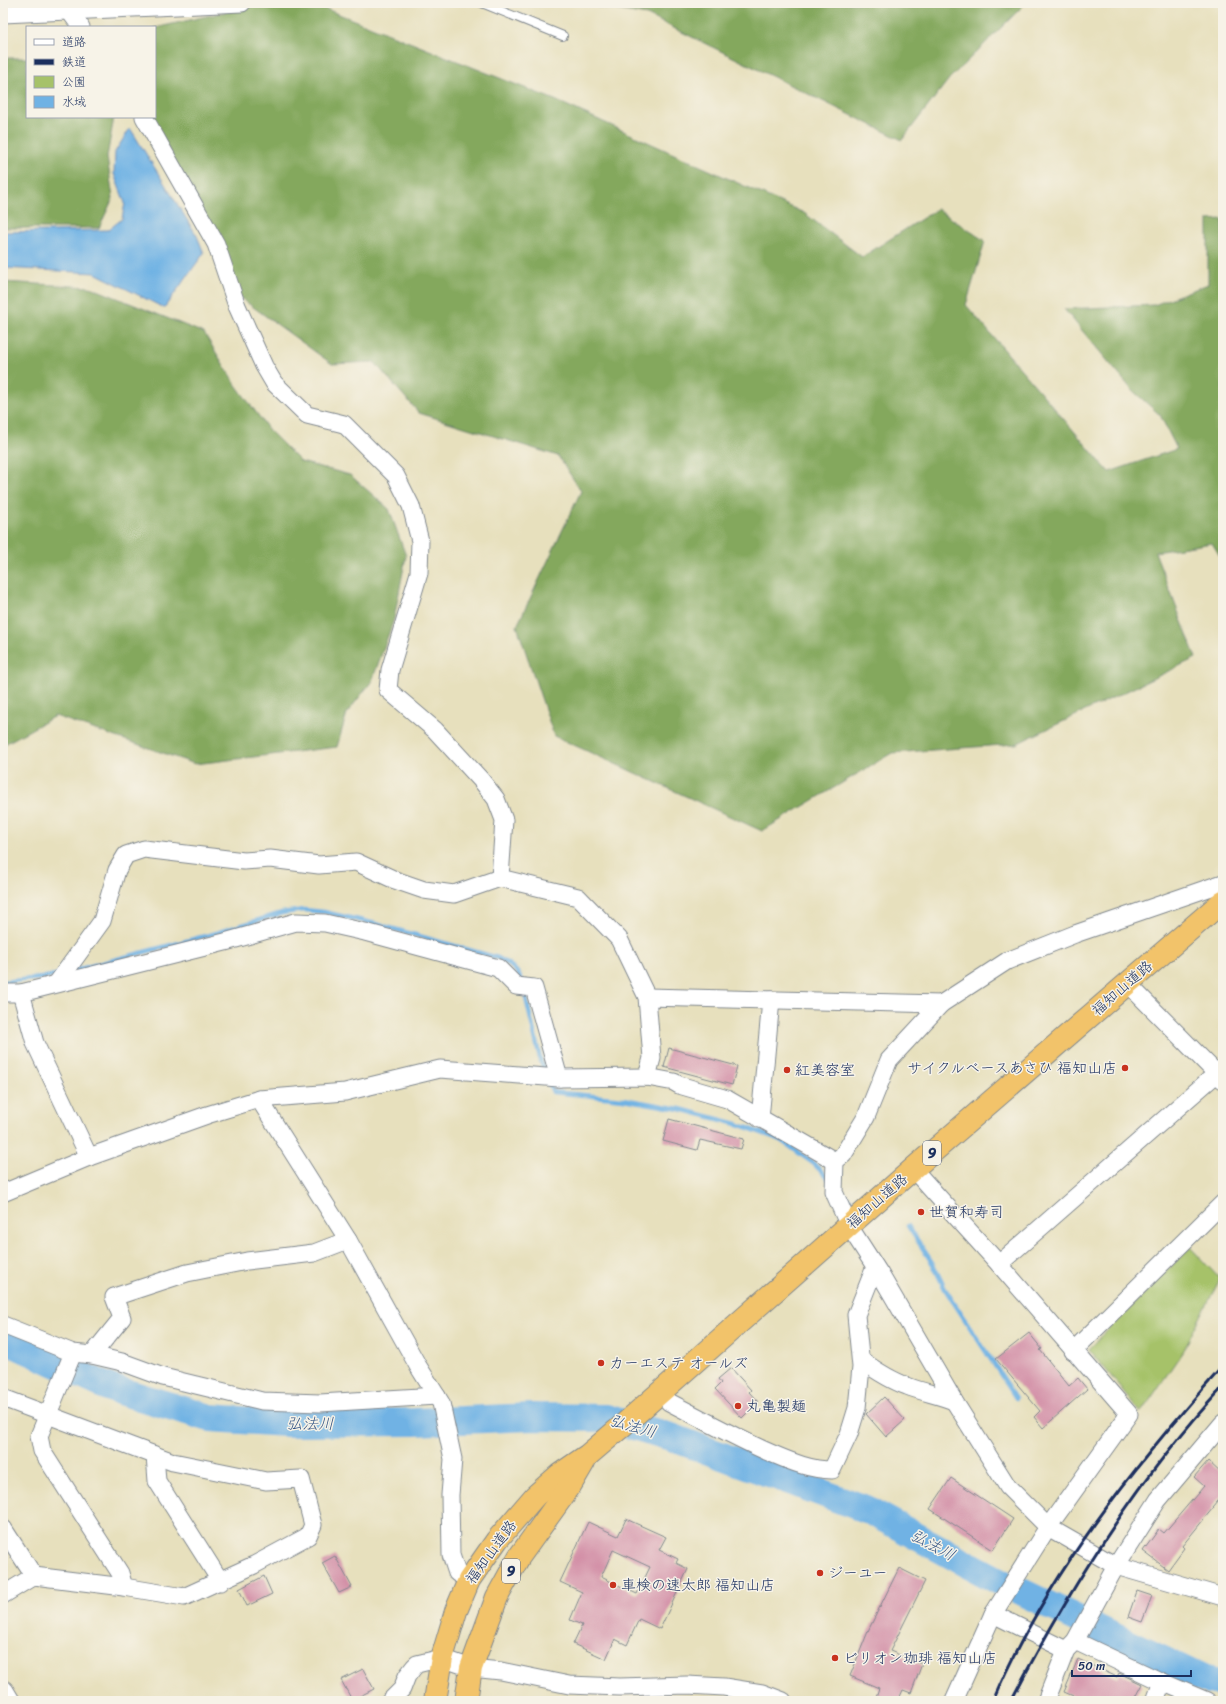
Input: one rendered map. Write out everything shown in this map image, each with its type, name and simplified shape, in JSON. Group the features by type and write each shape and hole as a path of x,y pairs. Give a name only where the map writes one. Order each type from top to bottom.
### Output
{"highway":[{"name":"福知山道路","path":"435,1701 442,1658 456,1611 469,1580 497,1540 535,1496 560,1475 588,1456 621,1428 642,1407 913,1169 1223,901"},
{"name":"福知山道路","path":"466,1701 471,1668 497,1597 519,1557 570,1486 588,1456"}],"street":[{"path":"3,14 242,3"},
{"path":"70,12 79,26"},
{"path":"145,118 216,244 237,306 264,366 274,384 307,416 344,424 396,476 411,506 420,541 419,573 390,670 388,690 435,730 496,799 504,820 500,878"},
{"path":"57,983 102,921 117,870 126,855 144,849 244,860 270,859 319,866 356,862 395,880 424,890 454,894 500,878 578,897 619,939 647,997 652,1058 647,1077"},
{"path":"835,1161 843,1155 866,1117 889,1060 941,1004 1007,960 1075,934 1223,884"},
{"path":"3,993 21,992 225,942 296,922 325,923 365,932 498,968 516,986 534,988 559,1078"},
{"path":"999,1264 1221,1074 1127,983"},
{"path":"21,992 35,1043 88,1157"},
{"path":"647,997 941,1004"},
{"path":"760,1119 771,1000"},
{"path":"3,1193 88,1157 207,1115 259,1099 345,1092 440,1069 559,1078 647,1077 674,1082 679,1085 726,1099 835,1161"},
{"path":"259,1099 348,1240 418,1366 441,1402 453,1459 450,1495 451,1555 457,1573 469,1580"},
{"path":"835,1161 834,1192 849,1226 880,1274 954,1401 1008,1486 1048,1527 1116,1566 1222,1595"},
{"path":"913,1169 999,1264 1129,1414 1048,1527 993,1614 954,1701"},
{"path":"1073,1351 1223,1203"},
{"path":"92,1355 122,1318 114,1296 187,1273 247,1261 314,1253 348,1240"},
{"path":"661,1391 669,1402 748,1443 786,1459 818,1470 832,1470 849,1434 857,1408 861,1360 856,1314 875,1267"},
{"path":"3,1325 73,1353 92,1355 122,1362 163,1377 262,1401 320,1402 437,1396"},
{"path":"73,1353 39,1436 42,1451 120,1573 124,1587"},
{"path":"861,1360 886,1377 907,1387 939,1395 954,1401"},
{"path":"3,1398 174,1462 266,1481 301,1479 313,1525 308,1536 221,1582 184,1597 124,1587 34,1576 3,1595"},
{"path":"1046,1701 1071,1646 1093,1610 1116,1566 1158,1500 1223,1423"},
{"path":"155,1454 157,1482 221,1582"},
{"path":"3,1528 34,1576"},
{"path":"993,1614 1207,1701"},
{"path":"401,1701 409,1690 417,1673 442,1658"},
{"path":"390,1701 402,1689 407,1676 414,1667 418,1664 442,1658 471,1668 501,1670 569,1685 620,1687 687,1685 724,1687 762,1693 783,1701"},
{"path":"1155,1701 1162,1682"},
{"path":"3,1691 9,1701"}],"lane":[{"path":"482,3 563,36"}],"green space":[{"path":"263,3 311,3 555,100 804,213 862,257 937,209 985,241 966,305 1109,472 1177,449 1160,415 1132,390 1064,309 1154,305 1208,284 1208,220 1223,219 1223,561 1212,543 1155,552 1196,658 1016,744 892,753 762,831 554,736 517,626 581,491 558,456 419,413 374,362 332,364 235,294 153,118 156,118 156,28"},
{"path":"575,3 1026,3 949,79 902,140 647,15"},
{"path":"3,58 26,58 26,118 114,118 107,157 113,198 99,228 3,228"},
{"path":"3,282 90,287 204,333 236,385 269,430 301,462 350,475 389,509 406,556 394,619 372,681 347,713 337,747 195,764 55,716 3,745"},
{"path":"1190,1247 1220,1279 1183,1351 1141,1413 1089,1349"}],"water":[{"path":"130,128 197,236 204,253 164,308 95,273 3,268 3,232 108,230 122,219 125,203 114,174 115,152"}],"building":[{"path":"669,1048 737,1066 732,1085 664,1067"},
{"path":"669,1119 744,1139 741,1149 700,1140 697,1150 663,1141"},
{"path":"1029,1333 1042,1349 1040,1350 1069,1386 1078,1378 1087,1389 1043,1428 1034,1417 1040,1411 996,1359"},
{"path":"731,1368 751,1390 749,1392 758,1402 742,1418 715,1389 721,1383 718,1379"},
{"path":"884,1397 905,1420 886,1437 866,1414"},
{"path":"1208,1461 1223,1475 1223,1494 1182,1546 1184,1548 1168,1570 1143,1551 1159,1529 1164,1533 1204,1486 1194,1477"},
{"path":"951,1478 1013,1519 993,1550 930,1509"},
{"path":"626,1519 666,1537 659,1550 678,1559 676,1563 688,1569 660,1629 639,1619 627,1645 615,1639 606,1659 573,1644 582,1625 570,1620 582,1592 560,1582 588,1522 618,1536","holes":["613,1550 650,1567 637,1594 601,1577"]},
{"path":"335,1556 352,1587 339,1593 322,1563"},
{"path":"899,1568 925,1581 890,1651 922,1664 911,1693 903,1690 898,1701 887,1701 876,1697 879,1688 850,1676 869,1629"},
{"path":"264,1576 272,1594 247,1606 239,1589"},
{"path":"1137,1591 1152,1596 1142,1622 1128,1617"},
{"path":"1078,1659 1117,1677 1119,1673 1142,1684 1133,1701 1085,1701 1064,1692"},
{"path":"363,1669 374,1689 352,1700 341,1680"}],"waterway":[{"path":"72,971 209,935 282,913 304,910 324,912 376,924 498,958 510,965 519,974 522,983"},
{"path":"3,982 57,975"},
{"path":"524,990 541,1062 546,1074"},
{"path":"548,1081 553,1092 623,1099 680,1109 737,1124 781,1140 814,1164 830,1180"},
{"path":"841,1191 856,1206"},
{"path":"908,1226 933,1264 945,1289 1016,1398"},
{"name":"弘法川","path":"3,1339 110,1388 210,1418 288,1423 415,1422 533,1417 606,1418 671,1437 868,1510 1001,1582 1205,1680 1223,1684"}],"railway":[{"path":"993,1701 1014,1655 1039,1610 1094,1524 1157,1443 1223,1366"},
{"path":"1011,1701 1056,1618 1106,1537 1162,1459 1223,1387"}],"place":[{"name":"サイクルベースあさひ 福知山店","path":"1125,1068"},
{"name":"紅美容室","path":"787,1070"},
{"name":"世賀和寿司","path":"921,1212"},
{"name":"カーエステ オールズ","path":"601,1363"},
{"name":"丸亀製麺","path":"738,1406"},
{"name":"ジーユー","path":"820,1573"},
{"name":"車検の速太郎 福知山店","path":"613,1585"},
{"name":"ビリオン珈琲 福知山店","path":"835,1658"}]}
